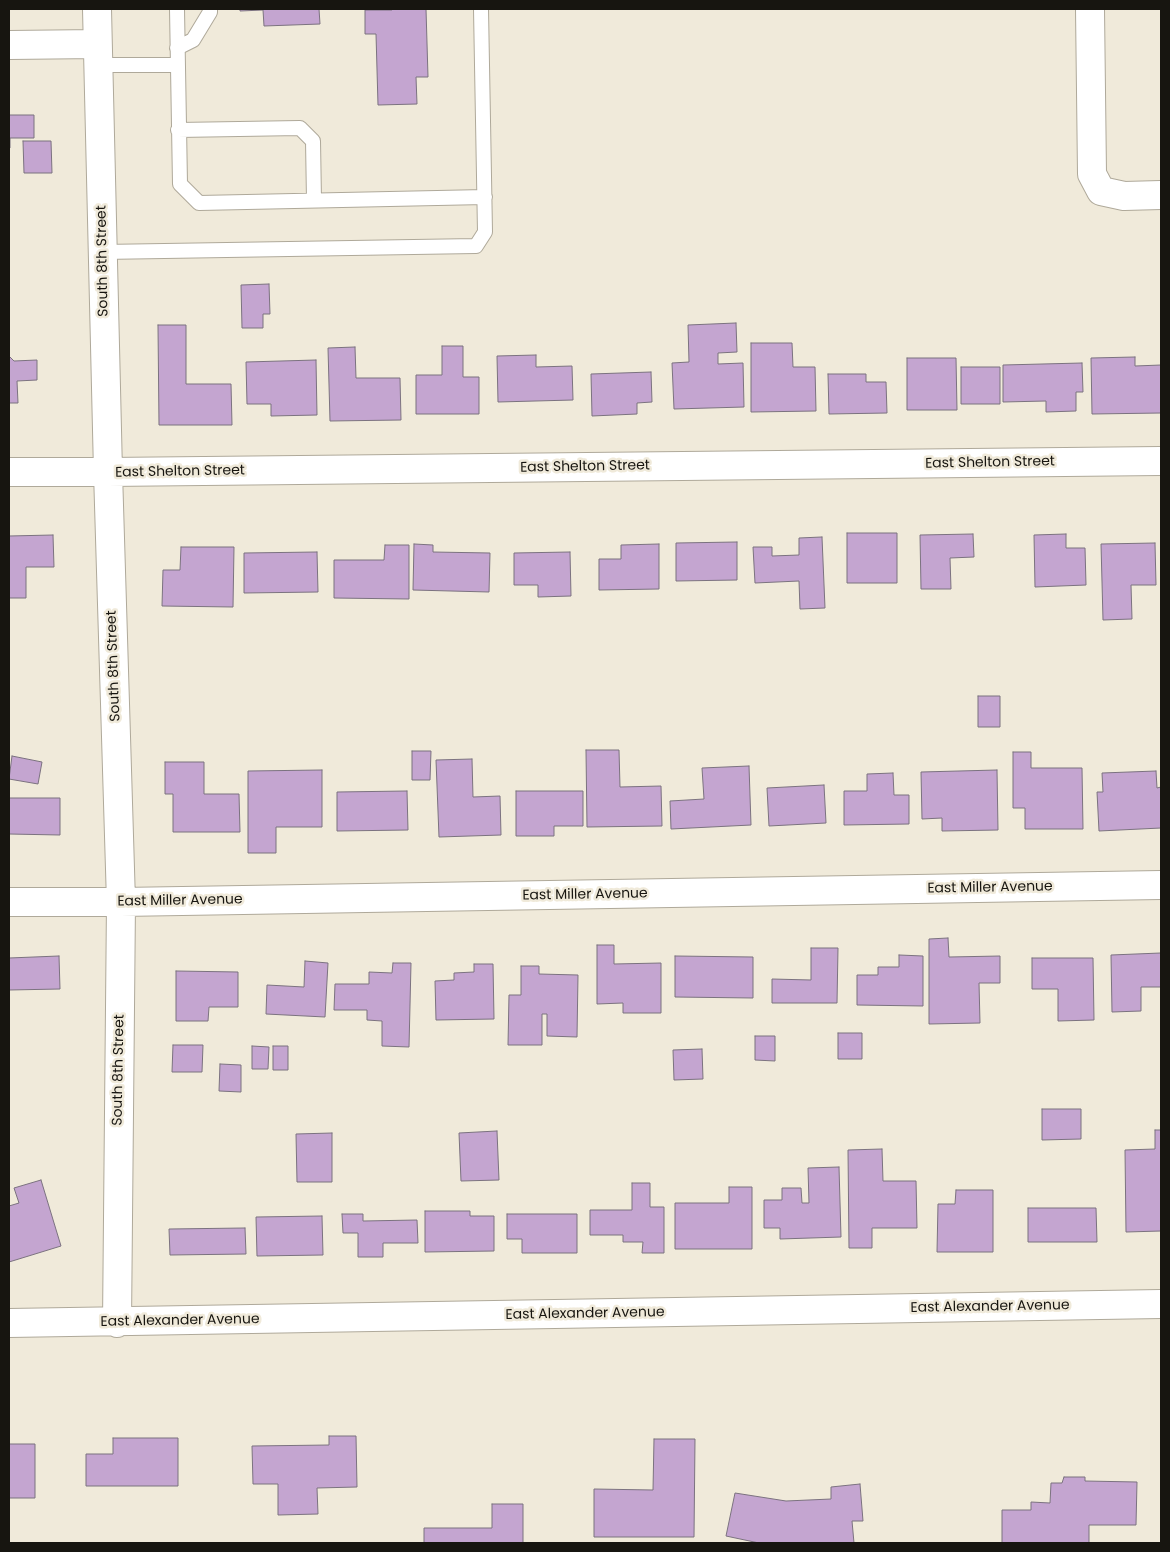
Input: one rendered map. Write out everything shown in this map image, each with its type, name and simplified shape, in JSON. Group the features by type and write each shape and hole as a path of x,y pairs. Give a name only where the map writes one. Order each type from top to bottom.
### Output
{"street":[{"name":"South 8th Street","path":"97,9 102,252 121,902 116,1322"},
{"path":"1090,9 1092,174 1101,191 1124,196 1161,195"},
{"path":"9,45 98,55"},
{"name":"East Shelton Street","path":"9,472 1161,461"},
{"name":"East Miller Avenue","path":"9,902 121,902 1161,885"},
{"name":"East Alexander Avenue","path":"9,1323 1161,1304"}],"lane":[{"path":"177,9 180,184 199,203 485,197"},
{"path":"177,48 193,40 210,9"},
{"path":"102,252 476,246 485,232 480,9"},
{"path":"98,55 178,65"},
{"path":"178,130 300,128 312,141 314,200"}],"building":[{"path":"240,9 319,9 320,24 264,26 263,10 240,11"},
{"path":"426,9 428,77 416,77 417,104 378,105 376,34 365,34 365,10"},
{"path":"9,115 34,115 34,138 10,138 9,148"},
{"path":"23,141 51,141 52,173 24,173"},
{"path":"269,284 270,314 263,314 263,328 242,328 241,285"},
{"path":"736,323 737,352 718,353 718,364 743,363 744,407 674,409 672,363 689,362 688,325"},
{"path":"158,325 186,325 186,384 231,384 232,425 159,425"},
{"path":"751,343 792,343 793,367 815,367 816,411 751,412"},
{"path":"442,346 463,346 463,377 479,377 479,414 416,414 416,375 442,375"},
{"path":"355,347 356,378 400,378 401,420 330,421 328,348"},
{"path":"536,355 536,367 572,366 573,400 498,402 497,356"},
{"path":"9,356 14,361 37,360 37,380 17,381 18,403 9,403"},
{"path":"1135,357 1135,366 1161,365 1161,413 1092,414 1091,358"},
{"path":"907,358 956,358 957,410 907,410"},
{"path":"316,360 317,415 271,416 271,404 247,404 246,362"},
{"path":"1082,363 1083,392 1076,392 1076,411 1046,412 1046,401 1003,402 1003,365"},
{"path":"961,367 1000,367 1000,404 961,404"},
{"path":"651,372 652,402 637,403 637,414 592,416 591,374"},
{"path":"828,374 866,374 866,382 886,382 887,413 829,414"},
{"path":"847,533 897,533 897,583 847,583"},
{"path":"973,534 974,557 950,558 951,589 921,589 920,535"},
{"path":"1066,534 1066,548 1085,548 1086,585 1035,587 1034,535"},
{"path":"53,535 54,567 26,567 26,598 9,598 9,536"},
{"path":"822,537 825,608 800,609 799,581 755,583 753,547 772,547 772,556 799,555 799,538"},
{"path":"737,542 737,580 676,581 676,543"},
{"path":"1155,543 1156,585 1131,585 1132,619 1103,620 1101,544"},
{"path":"414,544 433,545 433,552 490,553 489,592 413,590"},
{"path":"659,544 659,589 599,590 599,559 621,559 621,545"},
{"path":"385,545 409,545 409,599 334,598 334,560 384,560"},
{"path":"181,547 234,547 233,607 162,606 163,570 180,570"},
{"path":"317,552 318,592 244,593 244,553"},
{"path":"570,552 571,596 538,597 538,585 514,585 514,553"},
{"path":"978,696 1000,696 1000,727 978,727"},
{"path":"586,750 619,750 620,787 661,786 662,826 587,827"},
{"path":"412,751 431,751 430,780 412,780"},
{"path":"1013,752 1031,752 1031,768 1082,768 1083,829 1025,829 1025,808 1013,808"},
{"path":"12,756 42,762 38,784 9,779"},
{"path":"472,759 473,797 500,796 501,835 439,837 436,760"},
{"path":"165,762 204,762 204,794 239,794 240,832 173,832 173,794 165,794"},
{"path":"749,766 751,825 671,829 670,801 704,799 702,768"},
{"path":"322,770 322,827 276,827 276,853 248,853 248,771"},
{"path":"997,770 998,830 942,831 942,818 922,819 921,772"},
{"path":"1156,771 1157,788 1161,787 1161,828 1099,831 1097,792 1103,792 1102,773"},
{"path":"893,773 894,795 909,795 909,824 844,825 844,791 867,791 867,774"},
{"path":"824,785 826,823 769,826 767,788"},
{"path":"407,791 408,830 337,831 337,792"},
{"path":"516,791 583,791 583,826 554,826 554,836 516,836"},
{"path":"9,798 60,798 60,835 9,834"},
{"path":"948,938 949,957 1000,956 1000,983 979,983 980,1023 929,1024 929,939"},
{"path":"597,945 614,945 614,964 661,963 661,1013 623,1013 623,1003 597,1004"},
{"path":"811,948 838,948 837,1003 772,1003 772,979 811,980"},
{"path":"1161,953 1161,987 1141,987 1141,1011 1112,1012 1111,955"},
{"path":"899,955 923,956 923,1006 857,1005 857,975 878,975 878,967 899,967"},
{"path":"59,956 60,989 9,990 9,958"},
{"path":"675,956 753,957 753,998 675,997"},
{"path":"1032,958 1093,958 1094,1020 1058,1021 1058,989 1032,989"},
{"path":"305,961 328,963 325,1017 266,1014 267,985 304,987"},
{"path":"393,963 411,963 409,1047 382,1046 382,1021 367,1020 367,1010 334,1010 335,984 369,984 369,972 392,973"},
{"path":"474,964 493,964 494,1019 436,1020 435,981 454,980 454,973 474,972"},
{"path":"521,966 539,966 539,974 578,975 577,1037 547,1036 547,1014 542,1014 542,1045 508,1045 509,995 521,995"},
{"path":"176,971 238,972 238,1007 209,1007 208,1021 176,1021"},
{"path":"838,1033 862,1033 862,1059 838,1059"},
{"path":"755,1036 775,1036 775,1061 755,1060"},
{"path":"173,1045 203,1045 202,1072 172,1072"},
{"path":"252,1046 269,1047 268,1069 252,1069"},
{"path":"273,1046 288,1046 288,1070 273,1070"},
{"path":"702,1049 703,1079 674,1080 673,1050"},
{"path":"220,1064 241,1065 241,1092 219,1091"},
{"path":"1042,1109 1081,1109 1081,1139 1042,1140"},
{"path":"1155,1130 1161,1130 1161,1231 1126,1232 1125,1150 1155,1149"},
{"path":"497,1131 499,1180 461,1181 459,1133"},
{"path":"332,1133 332,1182 297,1182 296,1134"},
{"path":"882,1149 883,1181 916,1181 917,1228 872,1228 872,1248 849,1248 848,1150"},
{"path":"839,1167 841,1237 780,1239 780,1228 764,1228 764,1200 782,1200 782,1188 801,1188 802,1203 809,1203 808,1168"},
{"path":"41,1180 61,1246 9,1262 9,1206 19,1203 14,1188"},
{"path":"632,1183 650,1183 650,1207 664,1207 664,1253 642,1253 643,1242 623,1242 623,1235 590,1235 590,1210 632,1210"},
{"path":"729,1187 752,1187 752,1249 675,1249 675,1203 729,1203"},
{"path":"956,1190 993,1190 993,1252 937,1252 938,1204 955,1204"},
{"path":"1028,1208 1096,1208 1097,1242 1028,1242"},
{"path":"425,1211 470,1211 470,1216 494,1216 494,1251 425,1252"},
{"path":"342,1214 363,1214 363,1221 417,1220 418,1243 383,1243 383,1257 358,1257 358,1233 343,1233"},
{"path":"507,1214 577,1214 577,1253 522,1253 522,1239 507,1239"},
{"path":"322,1216 323,1255 257,1256 256,1217"},
{"path":"245,1228 246,1254 170,1255 169,1229"},
{"path":"329,1436 356,1436 357,1487 317,1488 318,1514 278,1515 278,1484 253,1484 252,1446 329,1445"},
{"path":"113,1438 178,1438 178,1486 86,1486 86,1454 113,1454"},
{"path":"654,1439 695,1439 694,1537 594,1537 594,1489 653,1490"},
{"path":"9,1444 35,1444 35,1498 9,1498"},
{"path":"1064,1477 1085,1477 1085,1481 1137,1482 1136,1525 1089,1525 1089,1543 1002,1543 1002,1510 1031,1510 1031,1502 1050,1503 1051,1483 1062,1483"},
{"path":"860,1484 863,1521 852,1521 854,1543 759,1543 726,1536 735,1493 786,1501 831,1499 831,1487"},
{"path":"492,1504 523,1504 523,1543 424,1543 424,1528 492,1528"}]}
